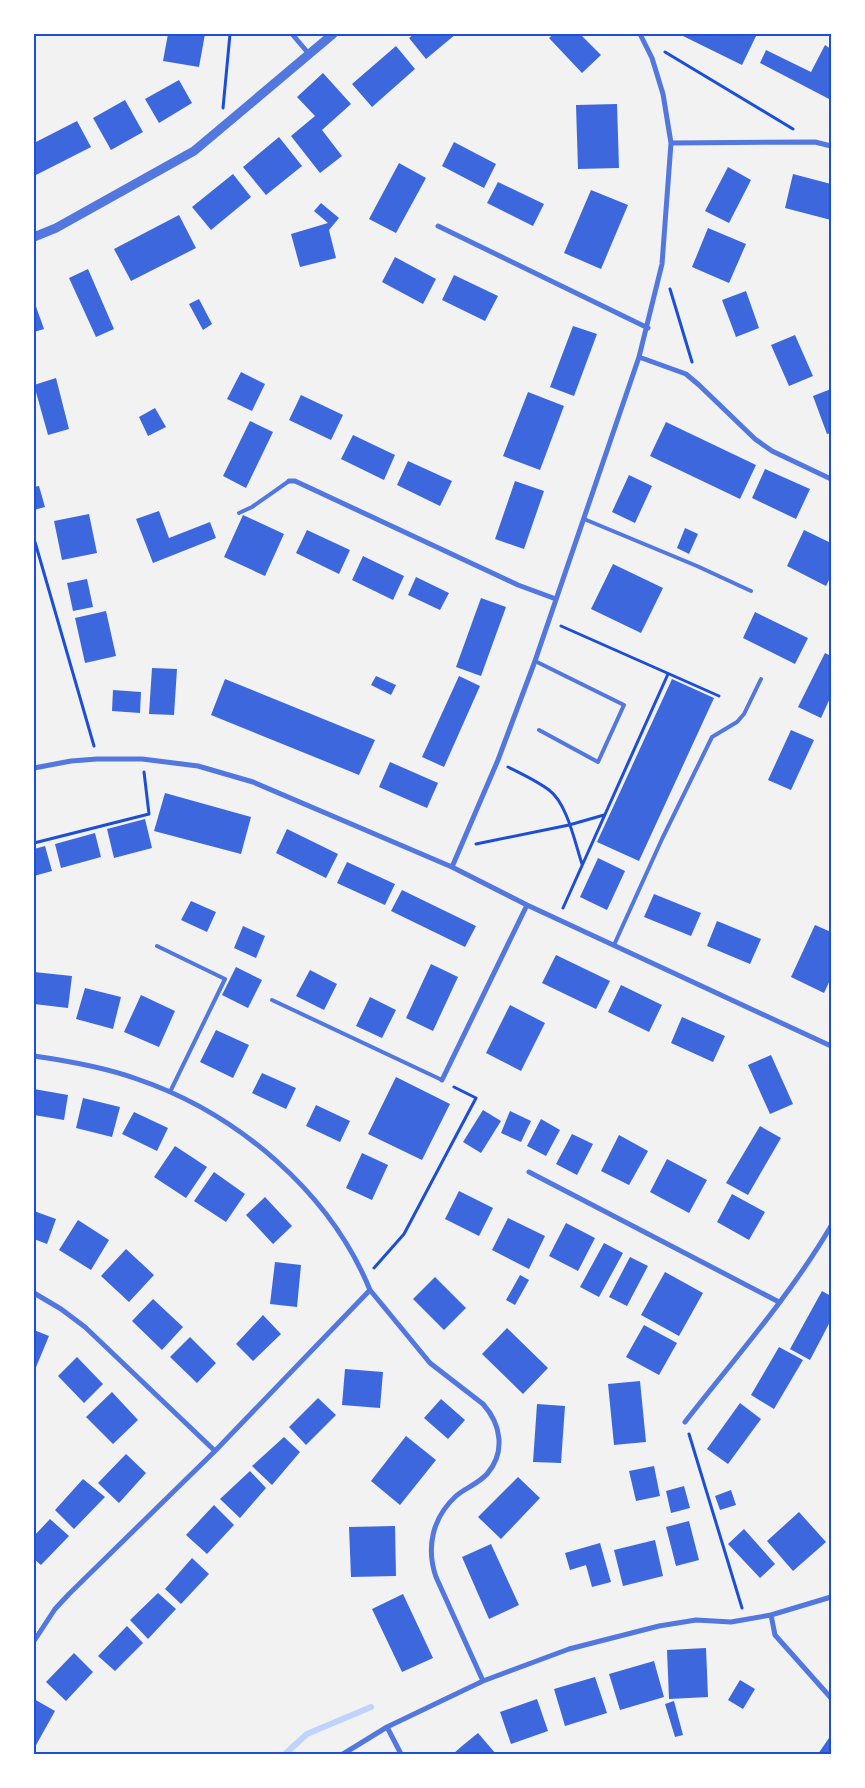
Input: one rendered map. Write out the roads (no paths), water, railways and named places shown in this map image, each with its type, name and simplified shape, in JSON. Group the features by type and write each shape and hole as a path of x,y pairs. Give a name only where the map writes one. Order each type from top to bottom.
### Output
{"street":[{"path":"292,34 310,55"},
{"path":"34,237 56,228 194,151 333,34"},
{"path":"452,867 498,760 535,662 648,328 662,264 671,143 663,94 645,40 640,34"},
{"path":"671,143 815,142 831,146"},
{"path":"438,226 648,328"},
{"path":"639,357 686,374 755,439 772,451 831,479"},
{"path":"289,481 294,481 518,585 556,599"},
{"path":"34,768 71,761 142,759 198,766 253,782 452,867 527,905 831,1046"},
{"path":"442,1080 527,905"},
{"path":"34,1056 106,1069 139,1079 202,1108 260,1148 311,1196 333,1223 370,1290 430,1362 483,1404 493,1417 498,1432 498,1453 494,1464 487,1474 456,1496 445,1508 434,1528 430,1552 436,1577 483,1682"},
{"path":"529,1172 779,1302"},
{"path":"685,1422 818,1250 831,1226"},
{"path":"34,1641 55,1609 64,1599 215,1451 370,1290"},
{"path":"34,1293 84,1326 215,1451"},
{"path":"343,1754 388,1727 483,1682 569,1649 659,1626 696,1620 731,1622 771,1615 831,1597"},
{"path":"771,1615 775,1636 831,1698"},
{"path":"388,1727 401,1754"}],"lane":[{"path":"239,513 258,504 289,481"},
{"path":"584,519 697,566 751,591"},
{"path":"535,662 624,705 598,762 539,730"},
{"path":"614,945 662,839 712,737 737,722 744,714 761,679"},
{"path":"158,946 225,979 170,1092"},
{"path":"272,1000 442,1080"}],"waterway":[{"path":"285,1754 307,1734 371,1707"}]}
